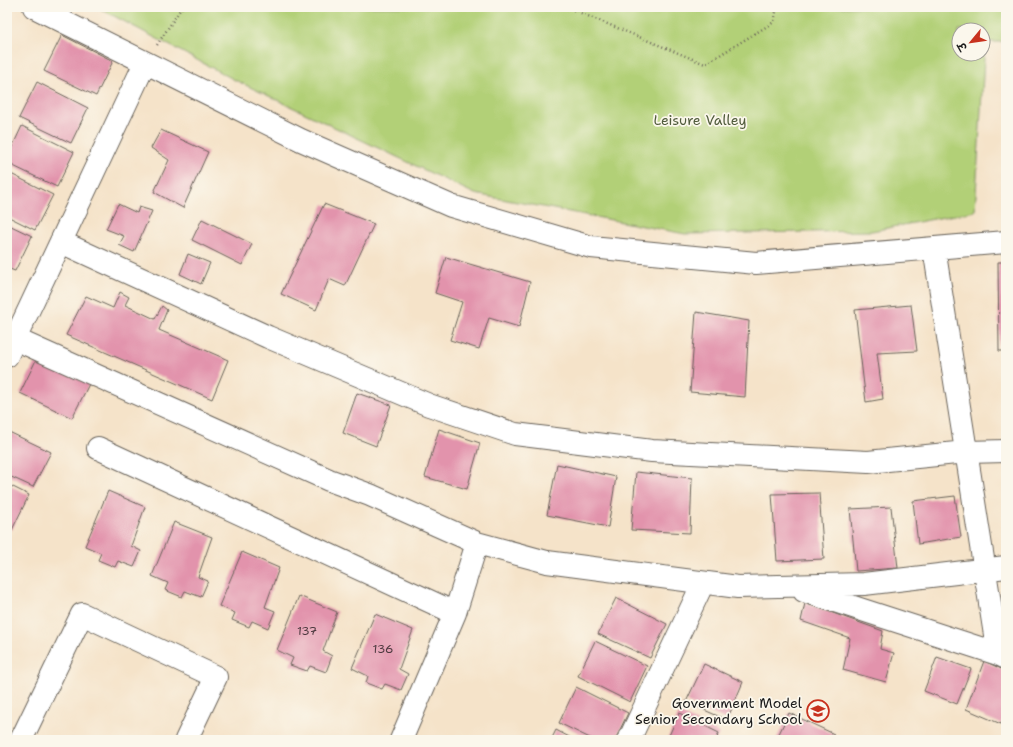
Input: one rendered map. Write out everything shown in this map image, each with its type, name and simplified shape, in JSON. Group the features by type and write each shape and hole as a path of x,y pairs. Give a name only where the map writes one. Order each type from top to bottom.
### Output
{"street":[{"path":"34,7 301,140 451,206 591,247 756,263 1006,242"},
{"path":"146,63 11,348 329,480 370,495 477,543 547,562 738,588 864,584 1006,567"},
{"path":"61,242 268,338 429,405 515,434 652,451 868,462 966,452 1006,451"},
{"path":"788,586 1002,656 984,570 934,248"},
{"path":"98,448 455,614"},
{"path":"400,740 455,614 477,543"},
{"path":"629,740 702,583"},
{"path":"21,740 82,614 216,677 186,740"}],"path":[{"path":"146,63 182,7"},
{"path":"566,7 705,64 774,22 777,7"}],"green space":[{"name":"Leisure Valley","path":"97,7 1006,7 1006,42 991,42 991,22 951,22 951,62 984,62 975,211 872,231 685,234 475,194 233,79"}],"building":[{"path":"62,35 113,61 96,96 44,71"},
{"path":"37,82 88,108 71,143 19,118"},
{"path":"22,126 74,152 57,187 7,163 7,158"},
{"path":"161,130 208,152 183,208 154,192 169,160 151,148"},
{"path":"7,172 53,195 35,230 7,216"},
{"path":"118,204 137,213 139,207 152,211 134,252 119,245 124,236 106,229"},
{"path":"324,204 374,224 345,286 329,279 316,310 281,294"},
{"path":"202,219 252,244 242,265 192,240"},
{"path":"7,224 32,236 15,271 7,268"},
{"path":"188,254 210,263 201,284 180,274"},
{"path":"446,257 530,282 519,327 489,318 479,349 450,340 462,302 435,293"},
{"path":"998,262 1006,262 1006,351 999,351"},
{"path":"120,292 129,297 125,305 155,319 162,306 167,310 159,330 228,360 212,399 66,335 86,296 113,308"},
{"path":"911,305 917,351 877,353 883,399 866,402 855,310"},
{"path":"696,312 749,321 745,397 690,392"},
{"path":"37,358 89,384 72,418 20,393"},
{"path":"357,393 391,405 376,446 343,433"},
{"path":"439,429 480,443 467,489 425,477"},
{"path":"7,431 51,452 33,487 7,475"},
{"path":"557,464 616,477 608,527 547,515"},
{"path":"636,472 692,478 690,533 631,530"},
{"path":"7,484 29,495 12,530 7,528"},
{"path":"108,491 145,507 131,546 141,551 134,567 118,561 115,567 98,560 101,553 85,546"},
{"path":"819,493 824,559 777,561 772,494"},
{"path":"955,496 961,537 918,544 913,501"},
{"path":"891,507 898,568 856,571 850,509"},
{"path":"174,522 212,537 198,577 208,581 201,597 185,591 182,597 165,590 168,583 152,576"},
{"path":"242,552 279,568 265,607 275,611 268,628 252,621 249,627 232,620 235,613 219,606"},
{"path":"299,596 337,612 323,651 332,656 326,672 310,666 307,671 290,665 293,658 277,650"},
{"path":"616,598 667,624 650,658 598,634"},
{"path":"805,603 883,631 880,649 894,653 886,682 843,670 850,638 801,621"},
{"path":"375,614 413,630 399,669 408,674 401,690 385,684 382,689 366,683 368,676 352,668"},
{"path":"595,641 647,666 630,702 578,676"},
{"path":"937,657 971,669 957,704 924,691"},
{"path":"984,661 1006,671 1006,713 1001,724 966,709"},
{"path":"704,664 743,682 727,720 686,702"},
{"path":"576,687 628,713 615,740 594,740 559,723"},
{"path":"679,713 719,733 716,740 667,740"},
{"path":"789,713 834,734 831,740 776,740"},
{"path":"556,730 575,740 551,740"}],"place":[{"name":"Government Model Senior Secondary School","path":"818,711"}]}
